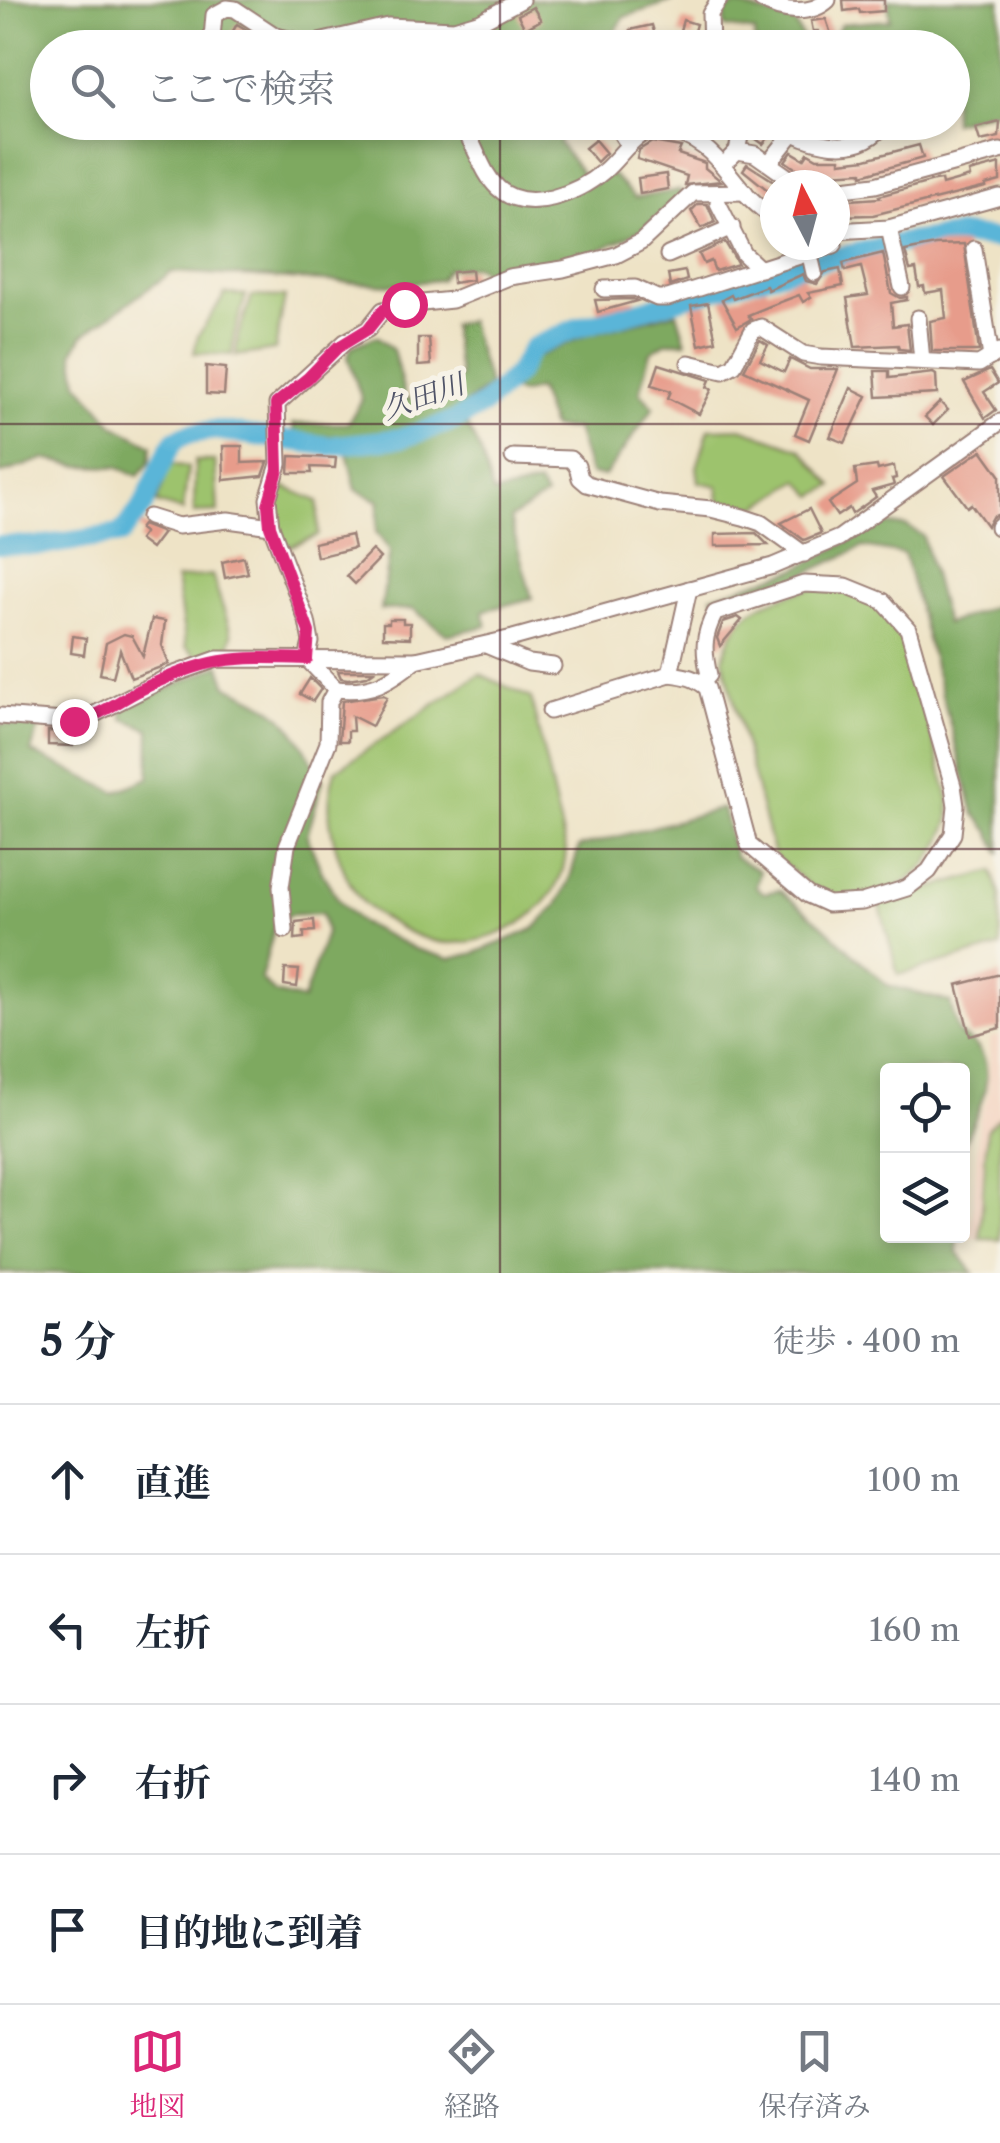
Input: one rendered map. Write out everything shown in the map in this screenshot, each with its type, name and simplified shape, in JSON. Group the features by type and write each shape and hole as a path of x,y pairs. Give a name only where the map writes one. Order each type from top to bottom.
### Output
{"street":[{"path":"371,30 388,26 454,29 481,21 521,0"},
{"path":"710,30 710,14 719,0"},
{"path":"761,0 778,8 806,10 828,0"},
{"path":"211,30 214,15 228,8 269,30"},
{"path":"471,140 494,185 520,200 542,200 583,184 604,172 636,140"},
{"path":"626,140 629,145"},
{"path":"694,140 725,165 760,205"},
{"path":"725,165 737,152 739,140"},
{"path":"769,164 787,140"},
{"path":"809,140 823,145 856,140"},
{"path":"737,152 755,154 778,170"},
{"path":"850,188 876,185 1000,152"},
{"path":"416,660 382,686 358,691 336,689 307,659 309,632 270,526 268,499 278,470 276,404 345,342 368,329 383,310 452,300 509,278 616,255 641,242 694,194 745,192"},
{"path":"850,230 891,237 1000,198"},
{"path":"718,202 744,254 760,268"},
{"path":"668,255 732,227"},
{"path":"850,234 853,230"},
{"path":"891,237 902,287"},
{"path":"689,362 723,371 734,365 753,330 761,327 802,354 979,364 996,354 974,249"},
{"path":"604,290 635,288 656,298 668,298 760,268 815,260"},
{"path":"918,318 922,361"},
{"path":"0,716 83,720 200,664 232,657 416,660 486,645 773,566 839,538 1000,422"},
{"path":"513,457 570,458 587,484 660,504 711,509 760,522 804,554"},
{"path":"149,517 178,526 228,520 270,526"},
{"path":"550,711 670,674 695,678 707,688 749,845 808,896 828,904 851,904 908,888 944,851 953,834 953,786 908,629 883,601 846,586 804,584 715,613 704,634 709,675 702,683"},
{"path":"670,674 666,652 690,589"},
{"path":"486,645 529,662 553,666"},
{"path":"285,930 281,887 287,846 328,743 329,702 336,689"}],"shaded area":[{"path":"1000,1036 1000,1240 971,1238 979,1120 988,1095 990,1038"}],"green space":[{"path":"0,0 675,0 624,17 616,30 30,30 30,140 560,140 584,176 613,175 635,198 680,190 682,196 645,228 586,257 490,278 476,266 447,269 440,280 391,285 172,272 83,335 73,352 78,382 114,425 152,445 150,462 138,476 117,467 79,466 44,459 0,474"},
{"path":"888,0 1000,0 1000,109 970,117 970,30 838,30 841,24 890,20"},
{"path":"737,5 794,22 798,30 724,27 725,11"},
{"path":"225,294 246,295 232,355 194,353 198,336"},
{"path":"252,296 285,297 275,350 236,356 238,335"},
{"path":"677,312 686,342 667,342 651,352 640,392 654,407 605,476 590,474 576,429 552,428 538,389 521,394 513,391 534,358 588,334"},
{"path":"469,321 489,386 459,409 481,453 493,494 538,484 546,496 510,519 532,598 483,611 487,626 447,635 413,609 381,610 390,551 376,532 379,501 356,490 343,436 294,438 293,424 348,423 362,400 348,357 351,347 377,336 393,350 406,400 460,378 451,325"},
{"path":"741,428 801,449 833,486 814,496 799,480 757,507 719,501 718,486 699,482 697,467 709,429"},
{"path":"195,461 215,461 218,512 194,513"},
{"path":"171,464 188,467 183,511 156,503"},
{"path":"280,485 318,501 318,535 286,548 274,513"},
{"path":"883,524 907,526 923,536 946,624 1000,604 1000,854 989,831 974,813 904,554 863,547 794,579 714,601 712,596 794,570"},
{"path":"212,575 232,635 229,648 199,658 186,647 176,579"},
{"path":"814,587 835,587 883,608 904,636 950,802 942,841 926,865 888,891 847,899 822,896 774,856 723,659 737,627 756,608"},
{"path":"220,665 227,686 264,704 286,722 323,780 307,836 322,873 340,902 361,923 415,949 450,959 534,929 557,905 579,847 723,808 735,857 760,871 756,887 764,893 779,890 887,985 950,1002 958,1033 976,1046 984,1059 986,1084 970,1130 970,1063 880,1063 880,1243 958,1243 957,1252 974,1273 0,1273 0,724 39,727 31,752 116,792 149,778 150,729 124,719 121,709","holes":["322,913 326,933 303,1000 275,993 261,979 275,925 289,915"]},
{"path":"480,674 531,698 566,850 555,888 528,918 493,936 442,942 419,937 386,920 358,896 335,843 330,823 330,792 335,771"},
{"path":"993,871 1000,896 1000,947 898,975 879,902"},
{"path":"1000,1116 1000,1240 980,1239 987,1128"}],"building":[{"path":"843,0 884,0 884,11 844,11"},
{"path":"533,7 541,20 525,29 518,15"},
{"path":"826,19 830,30 813,30 811,21"},
{"path":"683,20 696,24 694,30 680,30"},
{"path":"1000,122 999,137 980,141 976,128"},
{"path":"595,140 606,153 597,162 585,148"},
{"path":"652,142 681,147 678,154 705,163 705,168 721,181 685,185 687,176 637,159 639,150"},
{"path":"919,145 923,158 862,175 850,170 798,170 785,161 792,152 804,159 808,153 817,158 840,158 840,162"},
{"path":"747,164 760,172 760,184 743,170"},
{"path":"1000,164 1000,181 873,215 850,216 850,200 880,198 934,181 941,180 942,185 970,177 969,172"},
{"path":"666,174 668,189 640,194 638,178"},
{"path":"698,204 707,204 715,222 701,228 691,211"},
{"path":"725,242 738,264 715,271 711,261 704,264 699,254"},
{"path":"964,244 979,351 932,351 930,321 946,318 943,290 925,293 924,286 919,287 916,269 910,270 905,251"},
{"path":"883,253 891,293 907,297 891,303 893,326 907,324 910,350 899,349 898,345 855,347 847,298 868,295 861,267 845,271 843,263"},
{"path":"840,269 843,286 808,293 811,297 803,302 799,295 770,306 748,315 751,319 737,327 722,300 766,286 768,290 803,274 806,281 817,284 825,272"},
{"path":"471,270 472,280 453,283 452,272"},
{"path":"685,271 687,280 670,286 668,274"},
{"path":"595,300 637,301 598,312"},
{"path":"708,303 716,341 699,345 691,306"},
{"path":"418,338 429,338 431,365 418,366"},
{"path":"760,340 768,345 760,360 784,372 790,359 810,369 838,369 809,440 795,434 809,400 744,370"},
{"path":"659,364 710,380 707,387 712,389 699,414 668,398 671,391 652,385"},
{"path":"206,366 226,368 224,395 206,394"},
{"path":"990,370 998,383 984,392 996,410 985,418 964,382"},
{"path":"875,371 889,371 889,378 933,373 937,394 877,397"},
{"path":"851,388 867,396 845,443 830,437"},
{"path":"940,402 948,410 933,425 925,417"},
{"path":"223,446 242,446 242,463 268,462 263,476 224,480"},
{"path":"982,450 1000,475 1000,514 992,517 987,526 944,476"},
{"path":"290,456 336,458 335,468 311,467 312,473 289,473"},
{"path":"877,466 878,470 894,466 894,485 872,491 876,497 852,514 849,508 837,516 828,503 857,484 855,469"},
{"path":"809,509 821,533 804,540 781,523"},
{"path":"142,525 163,533 151,549 139,540 144,533 139,529"},
{"path":"756,533 768,545 715,546 715,534"},
{"path":"351,535 354,548 317,557 314,543"},
{"path":"372,550 380,558 355,584 347,576"},
{"path":"244,557 248,573 225,578 222,562"},
{"path":"738,617 742,620 720,646 717,638 723,622"},
{"path":"152,619 165,621 162,645 169,664 131,678 120,650 113,677 100,674 106,643 124,634 132,636 143,656"},
{"path":"389,619 410,623 410,638 383,637 383,623 389,623"},
{"path":"73,636 86,638 84,655 71,653"},
{"path":"338,671 374,671 348,679 341,678"},
{"path":"310,678 321,689 313,701 300,694"},
{"path":"387,697 372,726 352,716 353,731 348,731 348,741 339,741 342,701"},
{"path":"48,731 74,732 73,746 48,745"},
{"path":"314,920 315,931 304,932 304,938 295,939 296,922"},
{"path":"285,969 299,970 297,987 284,985"},
{"path":"1000,974 1000,1028 970,1036 957,985"}],"waterway":[{"name":"久田川","path":"0,545 38,546 121,534 143,506 169,449 176,439 188,434 215,430 329,446 402,438 454,421 483,405 517,374 532,348 579,327 819,261 900,243 961,235 1000,239"}],"route":[{"path":"74,721 94,716 136,692 217,659 307,659 309,632 270,526 268,499 278,470 276,404 337,348 368,329 383,310 404,304"}]}
